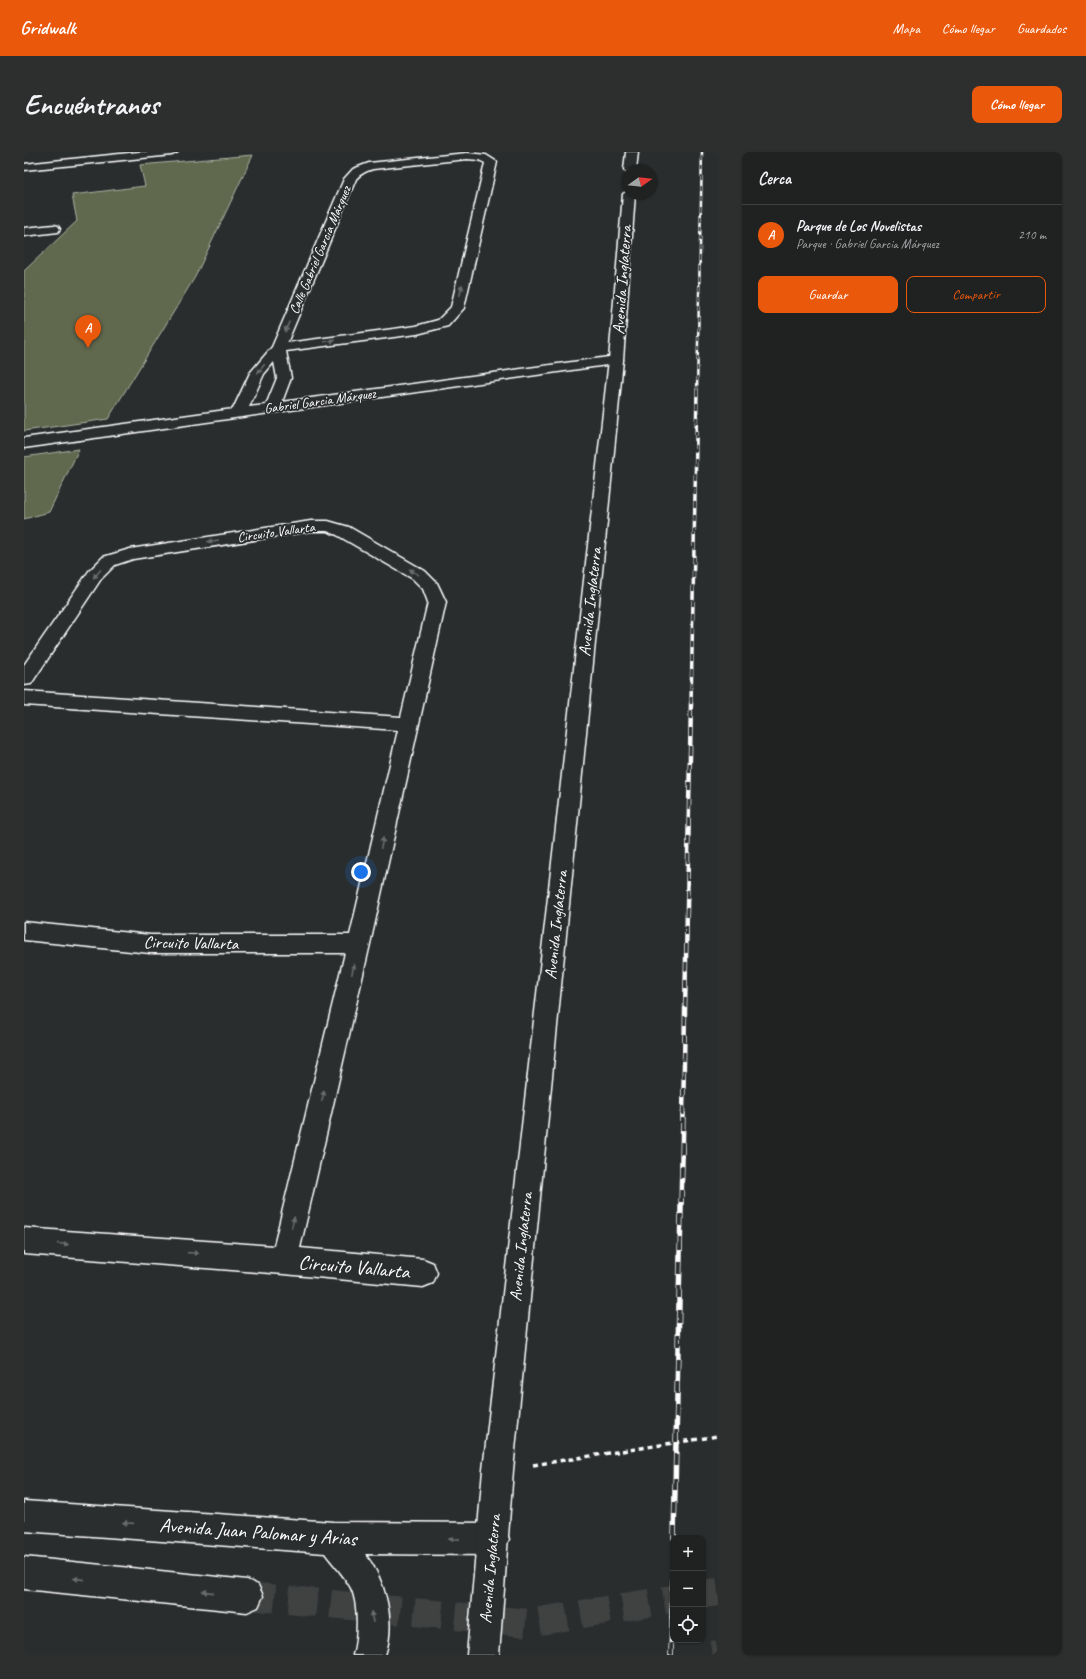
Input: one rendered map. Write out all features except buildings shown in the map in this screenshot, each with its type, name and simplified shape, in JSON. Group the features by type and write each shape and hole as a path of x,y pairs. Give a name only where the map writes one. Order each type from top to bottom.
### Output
{"street":[{"path":"24,167 172,152"},
{"path":"631,164 632,152"},
{"name":"Calle Gabriel García Márquez","path":"239,413 258,373 278,348 354,172 373,166 467,156 486,158 491,162 457,308 443,323 417,330 278,348"},
{"name":"Avenida Inglaterra","path":"483,1655 498,1470 616,360 628,200"},
{"path":"24,232 54,229"},
{"path":"272,408 284,378 278,348"},
{"name":"Gabriel Garcia Márquez","path":"24,443 616,360"},
{"name":"Circuito Vallarta","path":"24,679 95,575 110,561 130,554 311,526 328,526 343,531 419,575 431,587 437,602 359,944 284,1260"},
{"path":"24,698 409,724"},
{"name":"Circuito Vallarta","path":"24,931 150,944 359,944"},
{"name":"Circuito Vallarta","path":"24,1241 284,1260 424,1273"},
{"name":"Avenida Juan Palomar y Arias","path":"24,1516 333,1538 493,1539"},
{"path":"333,1538 365,1581 374,1622 371,1650 369,1655"},
{"path":"24,1573 247,1596"}],"path":[{"path":"498,1470 718,1436"}],"green space":[{"path":"253,155 195,277 108,419 24,431 24,271 77,221 72,195 145,186 140,165"},
{"path":"79,449 49,512 24,519 24,457"}],"tunnel":[{"path":"706,1594 718,1592"},
{"path":"247,1596 528,1623 670,1599"},
{"path":"712,1655 718,1654"}],"railway":[{"path":"697,391 702,152"},
{"path":"691,704 697,390"},
{"path":"683,1115 691,703"},
{"path":"674,1535 683,1114"},
{"path":"671,1655 672,1607"}],"place":[{"name":"Parque de Los Novelistas","path":"88,348"}]}
